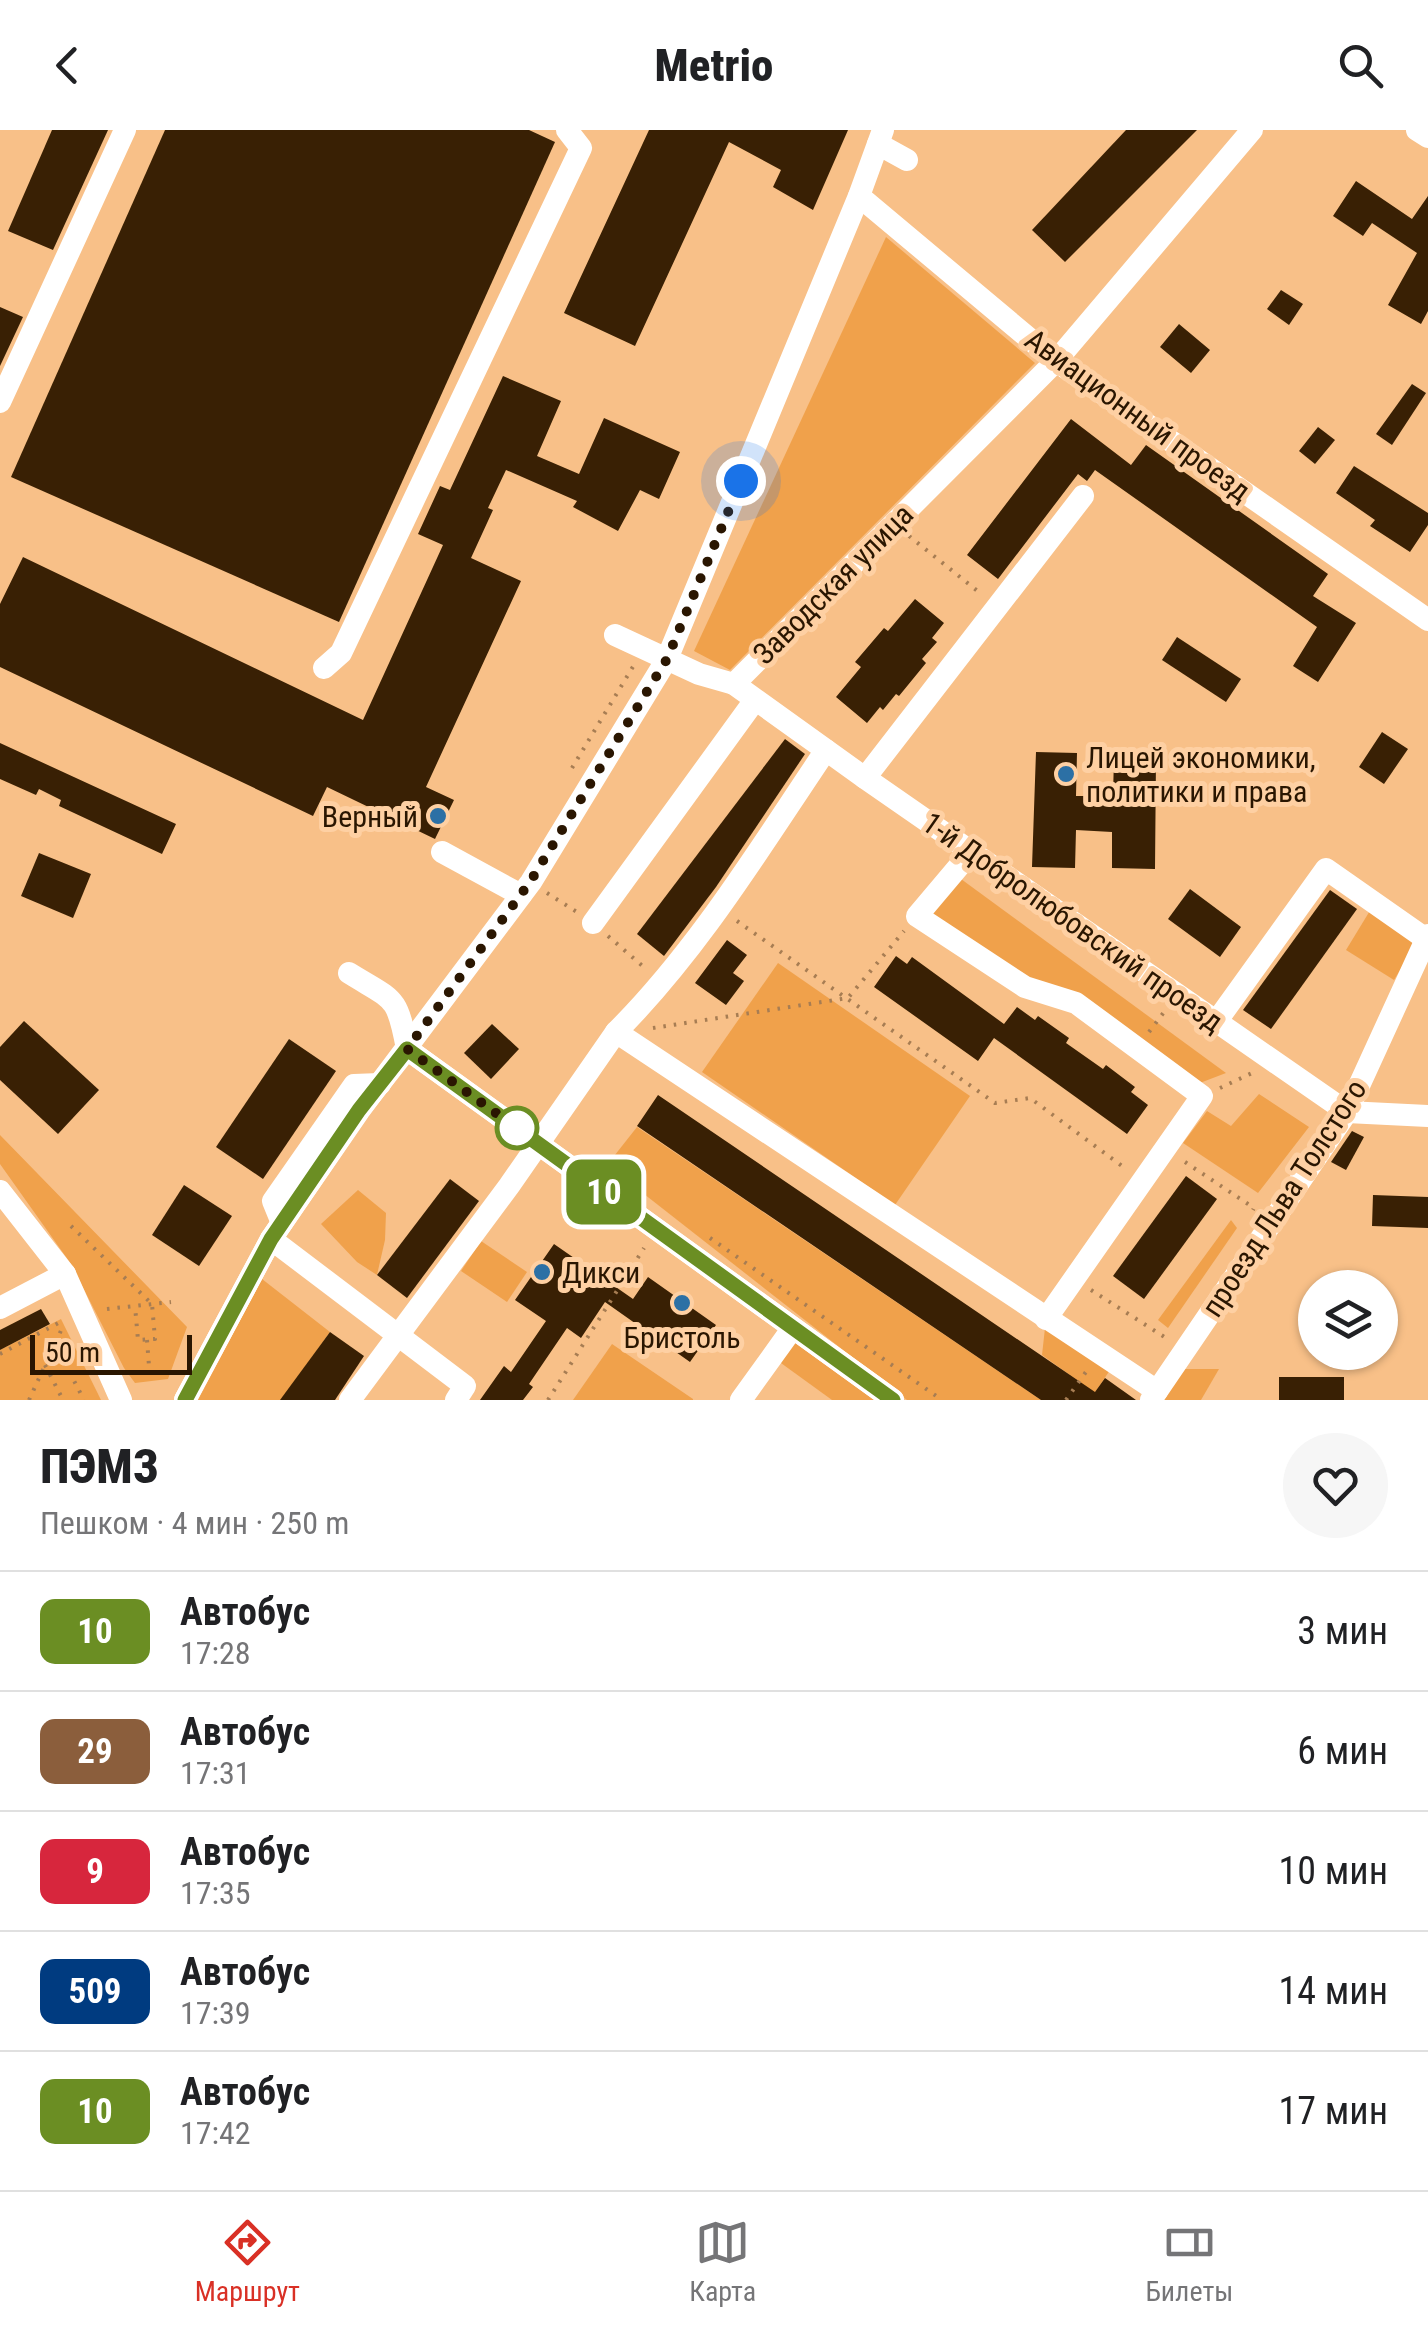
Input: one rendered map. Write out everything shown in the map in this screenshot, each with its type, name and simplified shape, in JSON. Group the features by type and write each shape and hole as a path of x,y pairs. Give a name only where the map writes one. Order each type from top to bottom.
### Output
{"street":[{"path":"0,402 126,130"},
{"path":"324,668 341,653 580,148 567,130"},
{"name":"Заводская улица","path":"615,636 699,674 734,684 1056,361 1252,130"},
{"path":"1417,130 1428,138"},
{"path":"185,1400 274,1215 407,1049 521,894 667,659 880,137 907,160"},
{"name":"Авиационный проезд","path":"859,196 1056,361 1428,620"},
{"path":"864,778 1083,496"},
{"name":"1-й Добролюбовский проезд","path":"734,684 1347,1112"},
{"path":"593,923 755,700"},
{"path":"350,1400 538,1143 718,908 826,750"},
{"path":"442,852 521,894"},
{"path":"971,852 917,916 1024,987 1076,1004 1202,1096 1046,1320"},
{"path":"1216,1022 1326,869 1427,937"},
{"name":"проезд Льва Толстого","path":"1154,1396 1347,1112 1427,937"},
{"path":"349,973 394,1000 407,1049 892,1400"},
{"path":"620,1035 1099,1353 1154,1396"},
{"path":"1347,1112 1428,1116"},
{"path":"0,1191 65,1274 120,1400"},
{"path":"274,1215 398,1334 466,1386 456,1400"},
{"path":"0,1308 65,1274"},
{"path":"754,1396 792,1329"}],"path":[{"path":"893,524 999,608"},
{"path":"718,908 995,1103 1030,1098 1142,1181"},
{"path":"620,1035 848,998 917,916"},
{"path":"1136,1048 1177,994"},
{"path":"1202,1096 1275,1062"},
{"path":"1165,1148 1254,1208 1248,1218"},
{"path":"71,1226 152,1304 155,1339 138,1340 135,1306"},
{"path":"548,1400 656,1230"},
{"path":"702,1232 942,1400"},
{"path":"1075,1279 1165,1339"},
{"path":"81,1312 172,1302"},
{"path":"0,1354 66,1320 30,1400"},
{"path":"147,1340 148,1366"},
{"path":"54,1344 84,1400"},
{"path":"1066,1400 1099,1353"},
{"path":"46,1364 63,1400"}],"shaded area":[{"path":"886,237 1035,363 730,670 694,651"},
{"path":"961,879 1226,1073 1192,1086 928,918"},
{"path":"1371,909 1419,939 1394,980 1346,950"},
{"path":"778,963 970,1096 895,1205 702,1072"},
{"path":"1259,1094 1309,1127 1258,1193 1183,1143 1207,1111 1231,1126"},
{"path":"637,1127 1041,1400 907,1400 607,1165"},
{"path":"0,1135 187,1327 168,1379 135,1383 124,1368 71,1264 0,1164"},
{"path":"358,1190 386,1213 377,1275 357,1262 321,1224"},
{"path":"1231,1220 1237,1228 1168,1328 1158,1320"},
{"path":"481,1241 527,1272 507,1302 461,1271"},
{"path":"262,1279 330,1332 281,1400 198,1400"},
{"path":"61,1319 101,1400 0,1400 0,1350"},
{"path":"1046,1319 1114,1364 1090,1400 1054,1400 1070,1375 1042,1355"},
{"path":"792,1329 893,1400 832,1400 774,1358"},
{"path":"612,1344 693,1399 693,1400 573,1400"},
{"path":"1182,1369 1219,1369 1201,1400 1162,1400"}],"building":[{"path":"52,130 108,130 53,250 8,231"},
{"path":"165,130 529,130 555,142 339,622 11,477"},
{"path":"649,130 848,130 813,210 773,187 781,170 729,142 635,346 564,313"},
{"path":"1126,130 1197,130 1065,262 1032,230"},
{"path":"1356,181 1412,219 1428,196 1428,311 1421,324 1388,305 1417,253 1372,223 1363,236 1333,216"},
{"path":"1281,290 1303,304 1289,325 1267,309"},
{"path":"0,307 23,317 0,366"},
{"path":"1179,324 1210,350 1191,373 1160,347"},
{"path":"503,376 561,401 537,456 579,474 604,418 680,452 659,499 640,490 618,531 573,507 577,501 506,470 471,558 521,581 426,787 454,800 435,839 327,787 313,816 0,667 0,604 23,557 363,720 443,545 418,534 440,486 450,490"},
{"path":"1412,384 1426,393 1392,445 1376,434"},
{"path":"1071,419 1131,465 1146,445 1328,574 1313,596 1356,623 1318,682 1293,666 1317,627 1095,470 1087,481 1078,474 998,579 967,555"},
{"path":"1318,427 1335,440 1315,464 1299,451"},
{"path":"1354,466 1428,513 1428,525 1410,552 1370,526 1375,520 1336,493"},
{"path":"915,599 944,623 932,638 937,642 922,659 926,663 899,696 896,694 883,710 880,707 867,723 836,697 861,667 855,662"},
{"path":"1177,637 1241,679 1226,702 1162,660"},
{"path":"1382,732 1408,749 1384,784 1359,767"},
{"path":"785,739 805,754 716,887 664,956 637,934"},
{"path":"0,743 176,824 162,854 59,806 61,800 39,789 36,795 0,779"},
{"path":"1036,752 1077,753 1076,796 1113,796 1114,757 1156,758 1155,869 1112,868 1112,832 1076,830 1075,868 1032,867"},
{"path":"39,853 91,874 73,918 21,896"},
{"path":"1190,889 1241,927 1220,957 1168,919"},
{"path":"1330,890 1357,909 1271,1029 1243,1010"},
{"path":"727,940 747,955 733,973 744,981 726,1005 695,983"},
{"path":"896,956 907,964 912,957 1004,1024 1017,1007 1035,1020 1038,1016 1069,1038 1066,1043 1135,1087 1131,1092 1148,1105 1127,1134 994,1038 978,1061 874,987"},
{"path":"24,1021 99,1090 58,1134 0,1080 0,1047"},
{"path":"492,1024 519,1049 491,1079 464,1053"},
{"path":"289,1039 336,1071 263,1179 216,1147"},
{"path":"658,1095 1095,1392 1105,1378 1136,1400 1041,1400 637,1126"},
{"path":"1352,1131 1364,1137 1346,1170 1331,1162"},
{"path":"1186,1176 1217,1199 1144,1299 1113,1276"},
{"path":"450,1179 479,1201 407,1298 377,1275"},
{"path":"184,1185 232,1216 199,1266 152,1235"},
{"path":"1373,1195 1428,1197 1428,1228 1372,1226"},
{"path":"554,1244 633,1299 648,1277 716,1325 690,1362 605,1302 581,1338 567,1328 529,1384 533,1387 523,1400 480,1400 504,1366 511,1372 546,1321 515,1300"},
{"path":"41,1309 50,1324 0,1350 0,1330"},
{"path":"330,1332 364,1356 335,1400 280,1400"},
{"path":"1279,1377 1344,1377 1344,1400 1279,1400"}],"bus line":[{"name":"10","path":"185,1400 271,1239 359,1110 407,1049 893,1400"}],"place":[{"name":"Лицей экономики, политики и права","path":"1066,774"},
{"name":"Верный","path":"438,816"},
{"name":"Дикси","path":"542,1272"},
{"name":"Бристоль","path":"682,1303"}],"route":[{"path":"517,1128 521,1131 407,1049 530,882 667,659 741,481"}]}
